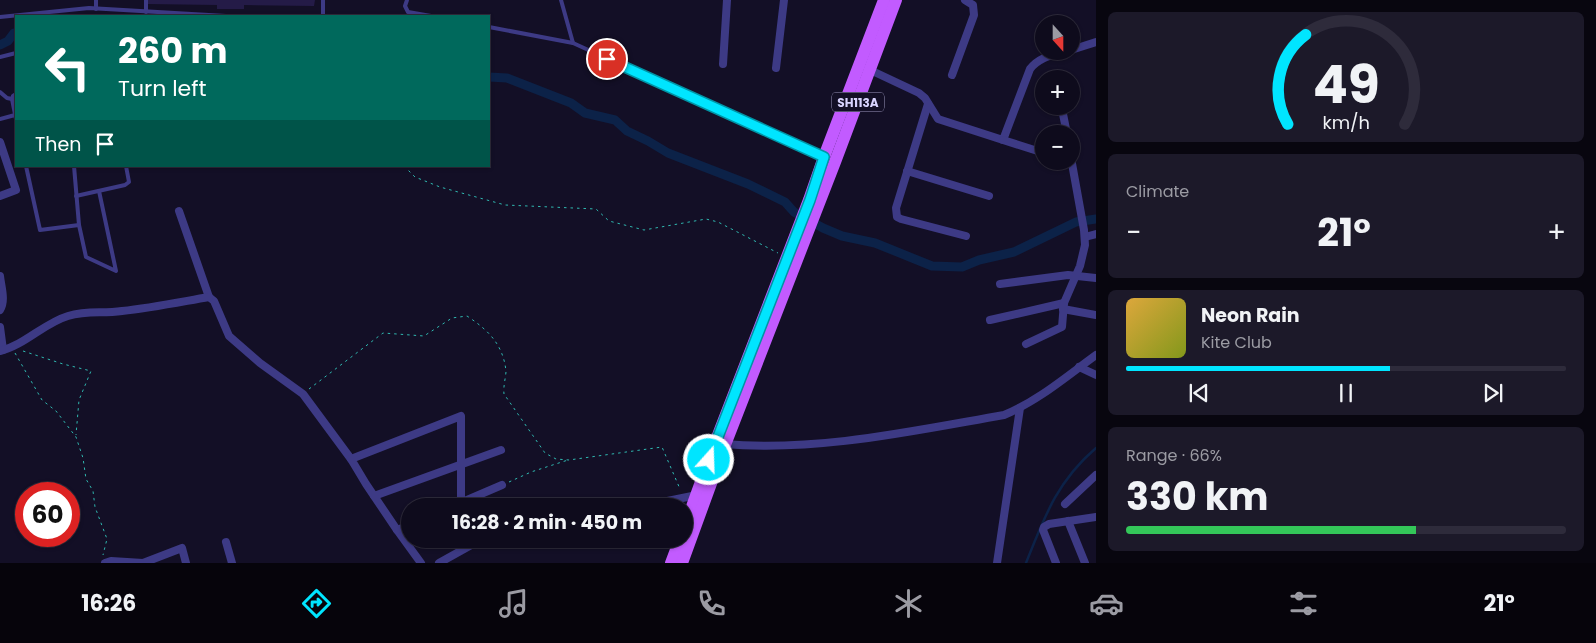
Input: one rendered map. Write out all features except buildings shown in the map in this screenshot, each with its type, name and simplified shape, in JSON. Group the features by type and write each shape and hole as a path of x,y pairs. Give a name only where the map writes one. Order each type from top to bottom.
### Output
{"main road":[{"name":"SH113A","path":"865,68 884,0"},
{"name":"SH113A","path":"720,444 865,68 896,0"},
{"name":"SH113A","path":"682,563 702,496 787,258 797,245"},
{"name":"SH113A","path":"693,512 702,496"},
{"path":"671,563 677,548"}],"street":[{"path":"723,64 727,0"},
{"path":"776,68 784,0"},
{"path":"952,75 974,15 972,5 964,0"},
{"path":"1080,47 1096,42"},
{"path":"1003,140 1030,69 1040,60"},
{"path":"865,68 919,93 938,119 1035,150"},
{"path":"928,104 896,208 898,217 966,236"},
{"path":"0,142 16,190 0,196"},
{"path":"1026,344 1062,327 1063,306 1080,266 1084,233 1073,170"},
{"path":"907,171 989,196"},
{"path":"179,211 209,297 214,301 229,336 260,363 303,394 352,459 374,496 421,563"},
{"path":"1084,233 1096,234"},
{"path":"1000,284 1076,275 1096,278"},
{"path":"0,276 3,298 0,310"},
{"path":"0,327 4,349 65,316 85,311 108,313 137,310 209,297"},
{"path":"990,320 1063,306 1096,315"},
{"path":"720,444 786,445 838,442 889,435 1004,414 1020,408 1096,355"},
{"path":"1079,367 1096,375"},
{"path":"998,563 1020,408"},
{"path":"352,459 461,416 459,498"},
{"path":"374,496 501,450"},
{"path":"1065,504 1096,475"},
{"path":"473,498 502,485"},
{"path":"679,498 702,496"},
{"path":"1056,563 1043,530 1044,527 1049,524 1096,517"},
{"path":"1068,521 1084,563"},
{"path":"226,542 232,563"},
{"path":"103,562 143,563 182,548 186,563"},
{"path":"439,563 465,548"}],"lane":[{"path":"96,0 96,9"},
{"path":"146,0 146,12"},
{"path":"323,0 323,15"},
{"path":"407,0 405,6 408,12 425,15"},
{"path":"561,0 572,43"},
{"path":"78,9 78,15"},
{"path":"0,16 78,9 206,15"},
{"path":"490,27 572,43 830,160"},
{"path":"0,57 15,53"},
{"path":"0,92 7,98 12,99"},
{"path":"15,95 12,99 15,112"},
{"path":"0,119 15,117"},
{"path":"26,167 40,230 79,225"},
{"path":"74,167 79,225 86,257 116,271 99,191"},
{"path":"76,196 125,185 129,182 126,167"}],"path":[{"path":"405,167 415,177 440,187 505,205 596,209 609,221 644,230 706,219 718,222 787,258"},
{"path":"303,394 382,334 424,336 452,318 467,316 480,324 500,346 506,373 503,383 504,394 545,452 556,459 569,460"},
{"path":"4,349 91,371 79,400 76,437"},
{"path":"4,349 42,400 56,411 76,437 83,458 86,479 93,491 95,508 106,539 103,562"},
{"path":"502,485 531,472 569,460 662,447 683,497"}],"waterway":[{"path":"0,45 8,41 15,33"},
{"path":"490,77 507,78 571,103 585,113 615,120 627,131 668,153 748,184 785,202 794,212 823,228 842,236 875,243 932,266 962,267 979,260 1014,252 1076,222 1096,219"},
{"path":"1026,563 1039,531 1061,487 1096,448"}],"route":[{"path":"607,59 824,157 810,200 754,339 709,460"}]}
